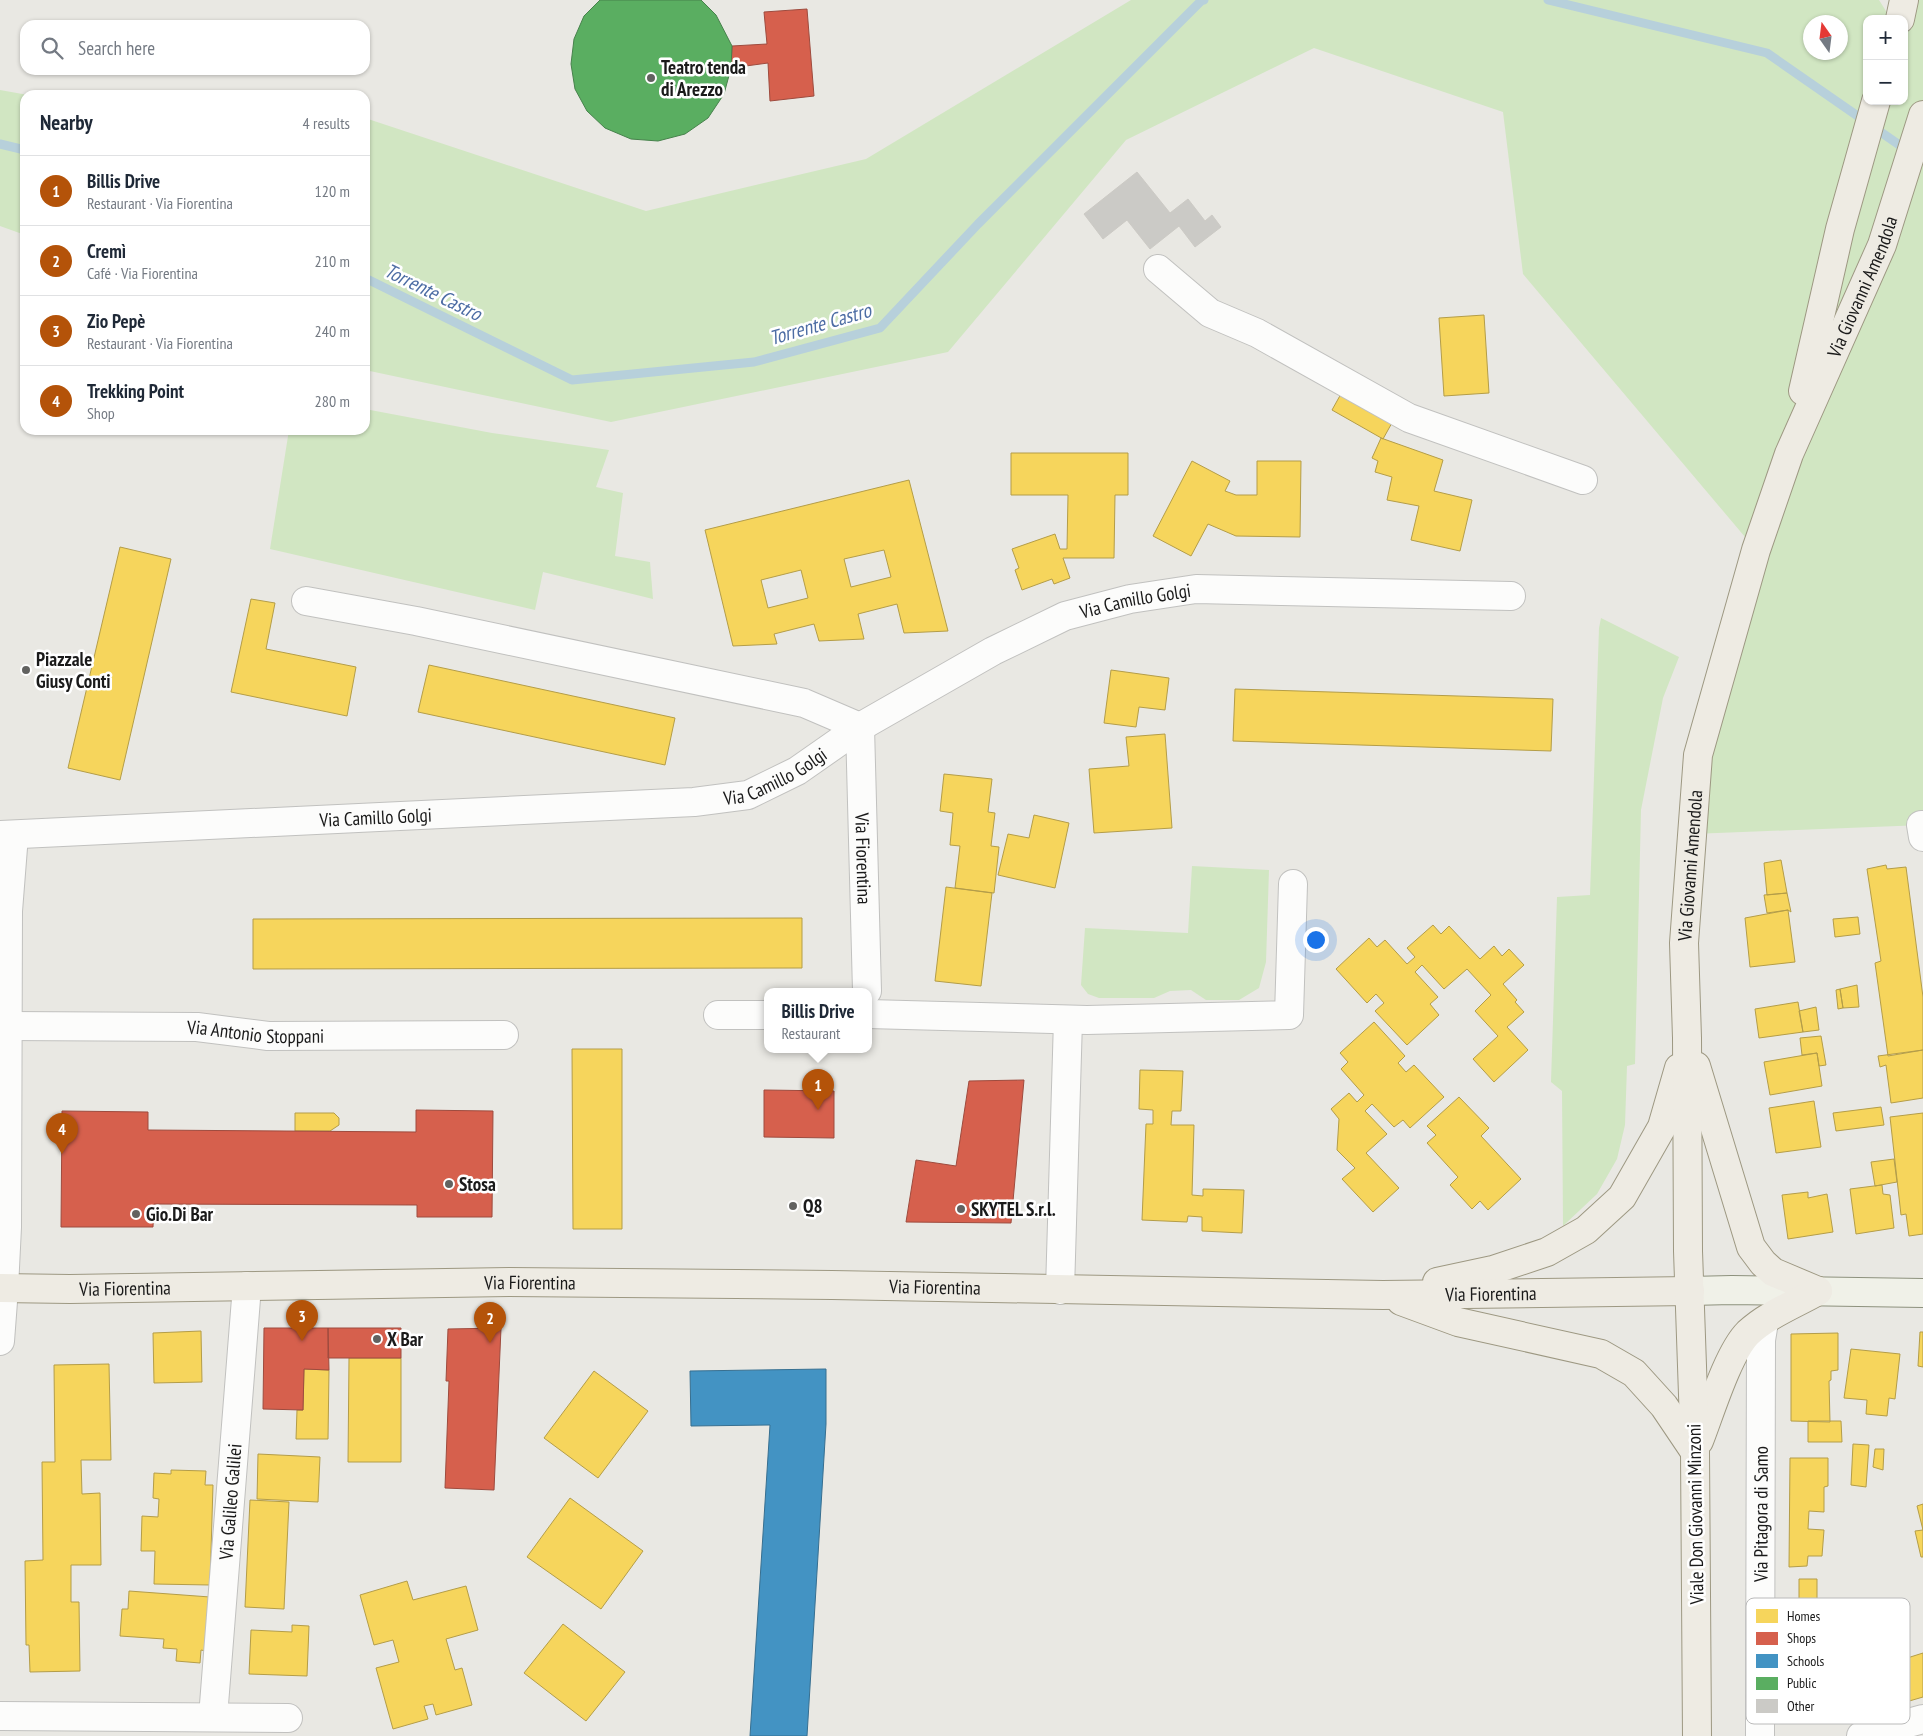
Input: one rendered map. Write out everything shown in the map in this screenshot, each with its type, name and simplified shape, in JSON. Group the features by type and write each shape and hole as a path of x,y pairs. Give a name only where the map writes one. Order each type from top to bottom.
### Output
{"main road":[{"name":"Via Giovanni Amendola","path":"1789,454 1840,229 1875,105"},
{"name":"Via Giovanni Amendola","path":"1690,1291 1684,943 1698,755 1756,550 1789,454 1882,244 1923,115"},
{"path":"1687,1038 1751,1247 1763,1263 1773,1272 1818,1291"},
{"path":"1383,1294 1493,1270 1547,1252 1586,1230 1622,1196 1662,1126 1687,1038"},
{"name":"Via Fiorentina","path":"2,1288 70,1289 518,1282 1383,1294 1732,1290 1923,1293"},
{"name":"Viale Don Giovanni Minzoni","path":"1690,1291 1695,1452 1697,1736"},
{"path":"1695,1452 1729,1363 1748,1334 1763,1331 1818,1291"},
{"path":"1383,1294 1458,1322 1601,1354 1634,1372 1664,1406 1695,1452"}],"street":[{"path":"1158,269 1210,313 1258,333 1409,418 1583,480"},
{"name":"Via Camillo Golgi","path":"7,835 694,802 748,795 797,772 860,727 993,651 1065,616 1130,599 1196,589 1511,596"},
{"path":"306,601 435,625 804,703 860,727"},
{"name":"Via Fiorentina","path":"860,727 867,988"},
{"path":"0,1341 7,1227 7,1026 4,911 7,835"},
{"path":"872,1014 1068,1020 1289,1014 1293,884"},
{"path":"718,1015 764,1015"},
{"path":"1060,1290 1068,1020"},
{"name":"Via Antonio Stoppani","path":"7,1026 197,1027 268,1036 504,1035"},
{"name":"Via Galileo Galilei","path":"213,1717 247,1286"},
{"name":"Via Pitagora di Samo","path":"1761,1598 1763,1331"},
{"path":"0,1716 288,1718"},
{"path":"1910,1723 1923,1719"},
{"path":"1861,1736 1905,1724"}],"green space":[{"path":"1131,0 1879,0 1888,15 1863,15 1863,105 1908,105 1908,15 1904,15 1904,0 1923,0 1923,825 1692,834 1756,550 1523,274 1503,112 1314,48 1126,140 948,352 611,422 370,371 370,120 646,211 866,159"},
{"path":"0,90 20,94 20,233 0,226"},
{"path":"370,410 492,433 609,450 596,487 623,493 615,556 650,562 653,599 543,572 535,610 270,549 288,435 370,435"},
{"path":"1601,618 1679,657 1663,698 1641,810 1635,1064 1627,1066 1625,1125 1617,1159 1597,1194 1563,1226 1562,1091 1551,1082 1557,897 1590,895 1599,628"},
{"path":"1192,866 1269,870 1266,962 1259,988 1239,1000 1206,1000 1191,990 1170,991 1154,998 1099,998 1088,994 1081,985 1085,928 1188,933"}],"building: Homes":[{"path":"1484,315 1489,393 1444,396 1439,318"},
{"path":"1342,392 1393,421 1383,439 1332,410"},
{"path":"1381,438 1443,460 1434,491 1472,500 1460,551 1411,540 1419,506 1387,500 1392,477 1375,472 1378,461 1372,458"},
{"path":"1011,453 1128,453 1128,495 1115,495 1114,558 1063,558 1070,578 1054,584 1052,579 1022,590 1015,570 1019,568 1012,549 1055,534 1060,549 1067,549 1068,495 1011,495"},
{"path":"1192,461 1230,481 1225,491 1236,495 1257,495 1257,461 1301,461 1300,537 1236,536 1208,524 1191,556 1153,536"},
{"path":"909,480 948,631 904,633 897,604 858,614 864,639 819,641 814,624 774,634 777,644 733,646 705,530","holes":["884,550 891,577 851,587 844,559","801,570 808,598 768,608 761,580"]},
{"path":"120,547 171,559 120,780 68,768"},
{"path":"251,599 275,603 266,649 356,667 347,716 231,692"},
{"path":"429,665 675,718 665,765 418,712"},
{"path":"1111,670 1169,678 1165,710 1139,707 1136,727 1104,723"},
{"path":"1235,689 1553,699 1551,751 1233,741"},
{"path":"1165,734 1172,828 1094,833 1089,769 1129,766 1126,737"},
{"path":"944,774 992,779 988,812 995,813 991,846 999,847 994,893 955,888 960,846 950,845 953,813 940,811"},
{"path":"1034,815 1069,823 1055,888 998,875 1008,834 1029,838"},
{"path":"1781,860 1787,893 1767,895 1764,863"},
{"path":"1886,865 1887,869 1906,867 1923,997 1923,1050 1888,1056 1875,963 1881,961 1867,869"},
{"path":"946,887 992,893 981,986 935,981"},
{"path":"1787,893 1791,912 1788,910 1767,913 1764,895"},
{"path":"1788,910 1795,962 1750,967 1745,918"},
{"path":"1858,917 1860,934 1835,937 1833,919"},
{"path":"802,918 802,968 253,969 253,919"},
{"path":"1433,925 1441,934 1449,926 1480,959 1494,946 1502,956 1509,949 1524,965 1503,984 1517,1000 1515,1002 1524,1012 1507,1027 1528,1050 1494,1082 1473,1059 1498,1036 1475,1011 1491,995 1467,969 1444,989 1422,965 1415,972 1438,997 1430,1004 1439,1015 1407,1045 1375,1011 1384,1003 1376,994 1367,1003 1336,969 1369,938 1377,947 1385,940 1407,964 1415,957 1407,948"},
{"path":"1857,985 1859,1007 1843,1008 1840,989"},
{"path":"1840,989 1843,1008 1838,1009 1836,990"},
{"path":"1798,1002 1803,1032 1759,1038 1755,1009"},
{"path":"1816,1007 1819,1030 1803,1032 1799,1011"},
{"path":"1374,1022 1405,1056 1398,1063 1406,1072 1414,1065 1444,1097 1410,1128 1403,1120 1394,1127 1372,1104 1365,1111 1387,1134 1366,1153 1399,1188 1373,1212 1342,1179 1355,1168 1337,1150 1339,1119 1331,1109 1349,1093 1357,1102 1364,1095 1341,1069 1348,1062 1340,1053"},
{"path":"1821,1036 1826,1065 1819,1066 1817,1053 1802,1055 1800,1038"},
{"path":"572,1049 622,1049 622,1229 573,1229"},
{"path":"1923,1050 1923,1098 1891,1103 1886,1065 1880,1067 1878,1056"},
{"path":"1817,1053 1822,1086 1770,1095 1764,1062"},
{"path":"1140,1070 1183,1071 1181,1111 1172,1111 1171,1125 1194,1125 1192,1195 1203,1196 1203,1189 1244,1190 1242,1233 1202,1231 1202,1217 1188,1216 1187,1222 1142,1220 1146,1124 1153,1124 1153,1110 1139,1109"},
{"path":"1459,1097 1489,1128 1481,1136 1521,1179 1488,1210 1480,1201 1472,1209 1450,1185 1458,1177 1427,1143 1436,1135 1427,1126"},
{"path":"1814,1101 1821,1147 1776,1153 1769,1108"},
{"path":"1881,1107 1884,1125 1836,1131 1833,1113"},
{"path":"295,1113 334,1113 339,1118 339,1125 330,1131 295,1131"},
{"path":"1923,1113 1923,1234 1909,1236 1906,1214 1901,1215 1890,1117"},
{"path":"1894,1159 1897,1182 1875,1186 1871,1162"},
{"path":"1882,1185 1883,1194 1890,1195 1894,1228 1856,1234 1850,1189"},
{"path":"1808,1192 1808,1198 1827,1194 1833,1232 1788,1239 1782,1195"},
{"path":"201,1331 202,1382 154,1383 153,1333"},
{"path":"1920,1332 1923,1332 1923,1367 1918,1366"},
{"path":"1838,1333 1838,1370 1831,1371 1831,1380 1829,1381 1830,1422 1791,1421 1791,1334"},
{"path":"1851,1349 1900,1354 1895,1399 1889,1398 1887,1416 1866,1414 1867,1400 1844,1398"},
{"path":"349,1358 401,1358 401,1462 348,1462"},
{"path":"109,1364 111,1460 81,1460 82,1494 100,1493 101,1565 71,1565 71,1602 79,1602 80,1671 30,1672 29,1645 26,1645 25,1561 43,1560 42,1462 55,1462 54,1365"},
{"path":"304,1369 329,1370 328,1439 296,1439 297,1410 303,1410"},
{"path":"594,1371 648,1411 598,1478 544,1438"},
{"path":"1808,1421 1841,1421 1842,1442 1808,1442"},
{"path":"1853,1444 1869,1445 1866,1487 1851,1485"},
{"path":"1875,1449 1884,1449 1883,1470 1873,1467"},
{"path":"258,1454 320,1457 318,1502 257,1499"},
{"path":"1790,1458 1828,1458 1828,1486 1824,1487 1824,1512 1809,1511 1808,1529 1824,1530 1822,1556 1808,1556 1807,1566 1789,1567"},
{"path":"171,1470 206,1471 205,1485 213,1485 210,1585 154,1584 155,1551 141,1551 142,1516 158,1517 159,1499 153,1498 154,1473 171,1474"},
{"path":"570,1498 643,1551 601,1609 527,1557"},
{"path":"250,1500 289,1502 284,1609 245,1607"},
{"path":"1923,1504 1923,1530 1917,1506"},
{"path":"1923,1530 1923,1557 1921,1557 1915,1531"},
{"path":"1799,1579 1817,1579 1817,1598 1799,1598"},
{"path":"407,1581 413,1600 466,1586 478,1630 446,1639 455,1670 462,1668 472,1705 436,1715 433,1704 424,1706 428,1719 393,1729 376,1668 399,1662 393,1640 374,1645 360,1595"},
{"path":"129,1591 210,1597 206,1651 201,1650 200,1663 176,1661 177,1649 163,1648 164,1639 120,1636 122,1609 128,1609"},
{"path":"563,1624 625,1672 586,1721 524,1673"},
{"path":"292,1625 309,1626 307,1676 249,1674 251,1630 292,1632"},
{"path":"1923,1653 1923,1697 1910,1701 1910,1657"}],"building: Shops":[{"path":"807,9 814,96 770,101 768,63 731,68 732,46 767,44 764,12"},
{"path":"1024,1080 1011,1223 906,1222 916,1160 956,1166 969,1081"},
{"path":"764,1090 834,1091 834,1138 764,1137"},
{"path":"416,1110 493,1111 492,1217 417,1217 417,1205 154,1204 153,1227 61,1227 62,1111 148,1112 148,1130 416,1132"},
{"path":"264,1328 328,1328 329,1370 304,1369 303,1410 263,1409"},
{"path":"328,1328 401,1328 401,1358 328,1358"},
{"path":"501,1328 494,1490 445,1488 449,1381 446,1381 448,1329"}],"building: Schools":[{"path":"826,1369 826,1424 807,1736 750,1736 770,1425 691,1426 690,1371"}],"building: Public":[{"name":"Teatro tenda di Arezzo","path":"600,0 701,0 716,15 732,46 731,68 724,94 708,118 685,134 658,141 631,139 605,128 587,111 575,89 571,64 574,39 584,16"}],"building: Other":[{"path":"1137,172 1170,213 1188,199 1205,221 1212,215 1221,227 1195,247 1179,226 1150,249 1127,220 1103,239 1084,214"}],"waterway":[{"name":"Torrente Castro","path":"370,280 572,380 754,362 880,328 978,224 1204,0"},
{"name":"Torrente Castro","path":"1548,0 1767,53 1908,151"},
{"name":"Torrente Castro","path":"0,144 20,149"}],"place":[{"name":"Teatro tenda di Arezzo","path":"651,78"},
{"name":"Piazzale Giusy Conti","path":"26,670"},
{"name":"Billis Drive","path":"818,1110"},
{"name":"Trekking Point","path":"62,1154"},
{"name":"Stosa","path":"449,1184"},
{"name":"Q8","path":"793,1206"},
{"name":"SKYTEL S.r.l.","path":"961,1209"},
{"name":"Gio.Di Bar","path":"136,1214"},
{"name":"X Bar","path":"377,1339"},
{"name":"Zio Pepè","path":"302,1341"},
{"name":"Cremì","path":"490,1343"}]}
